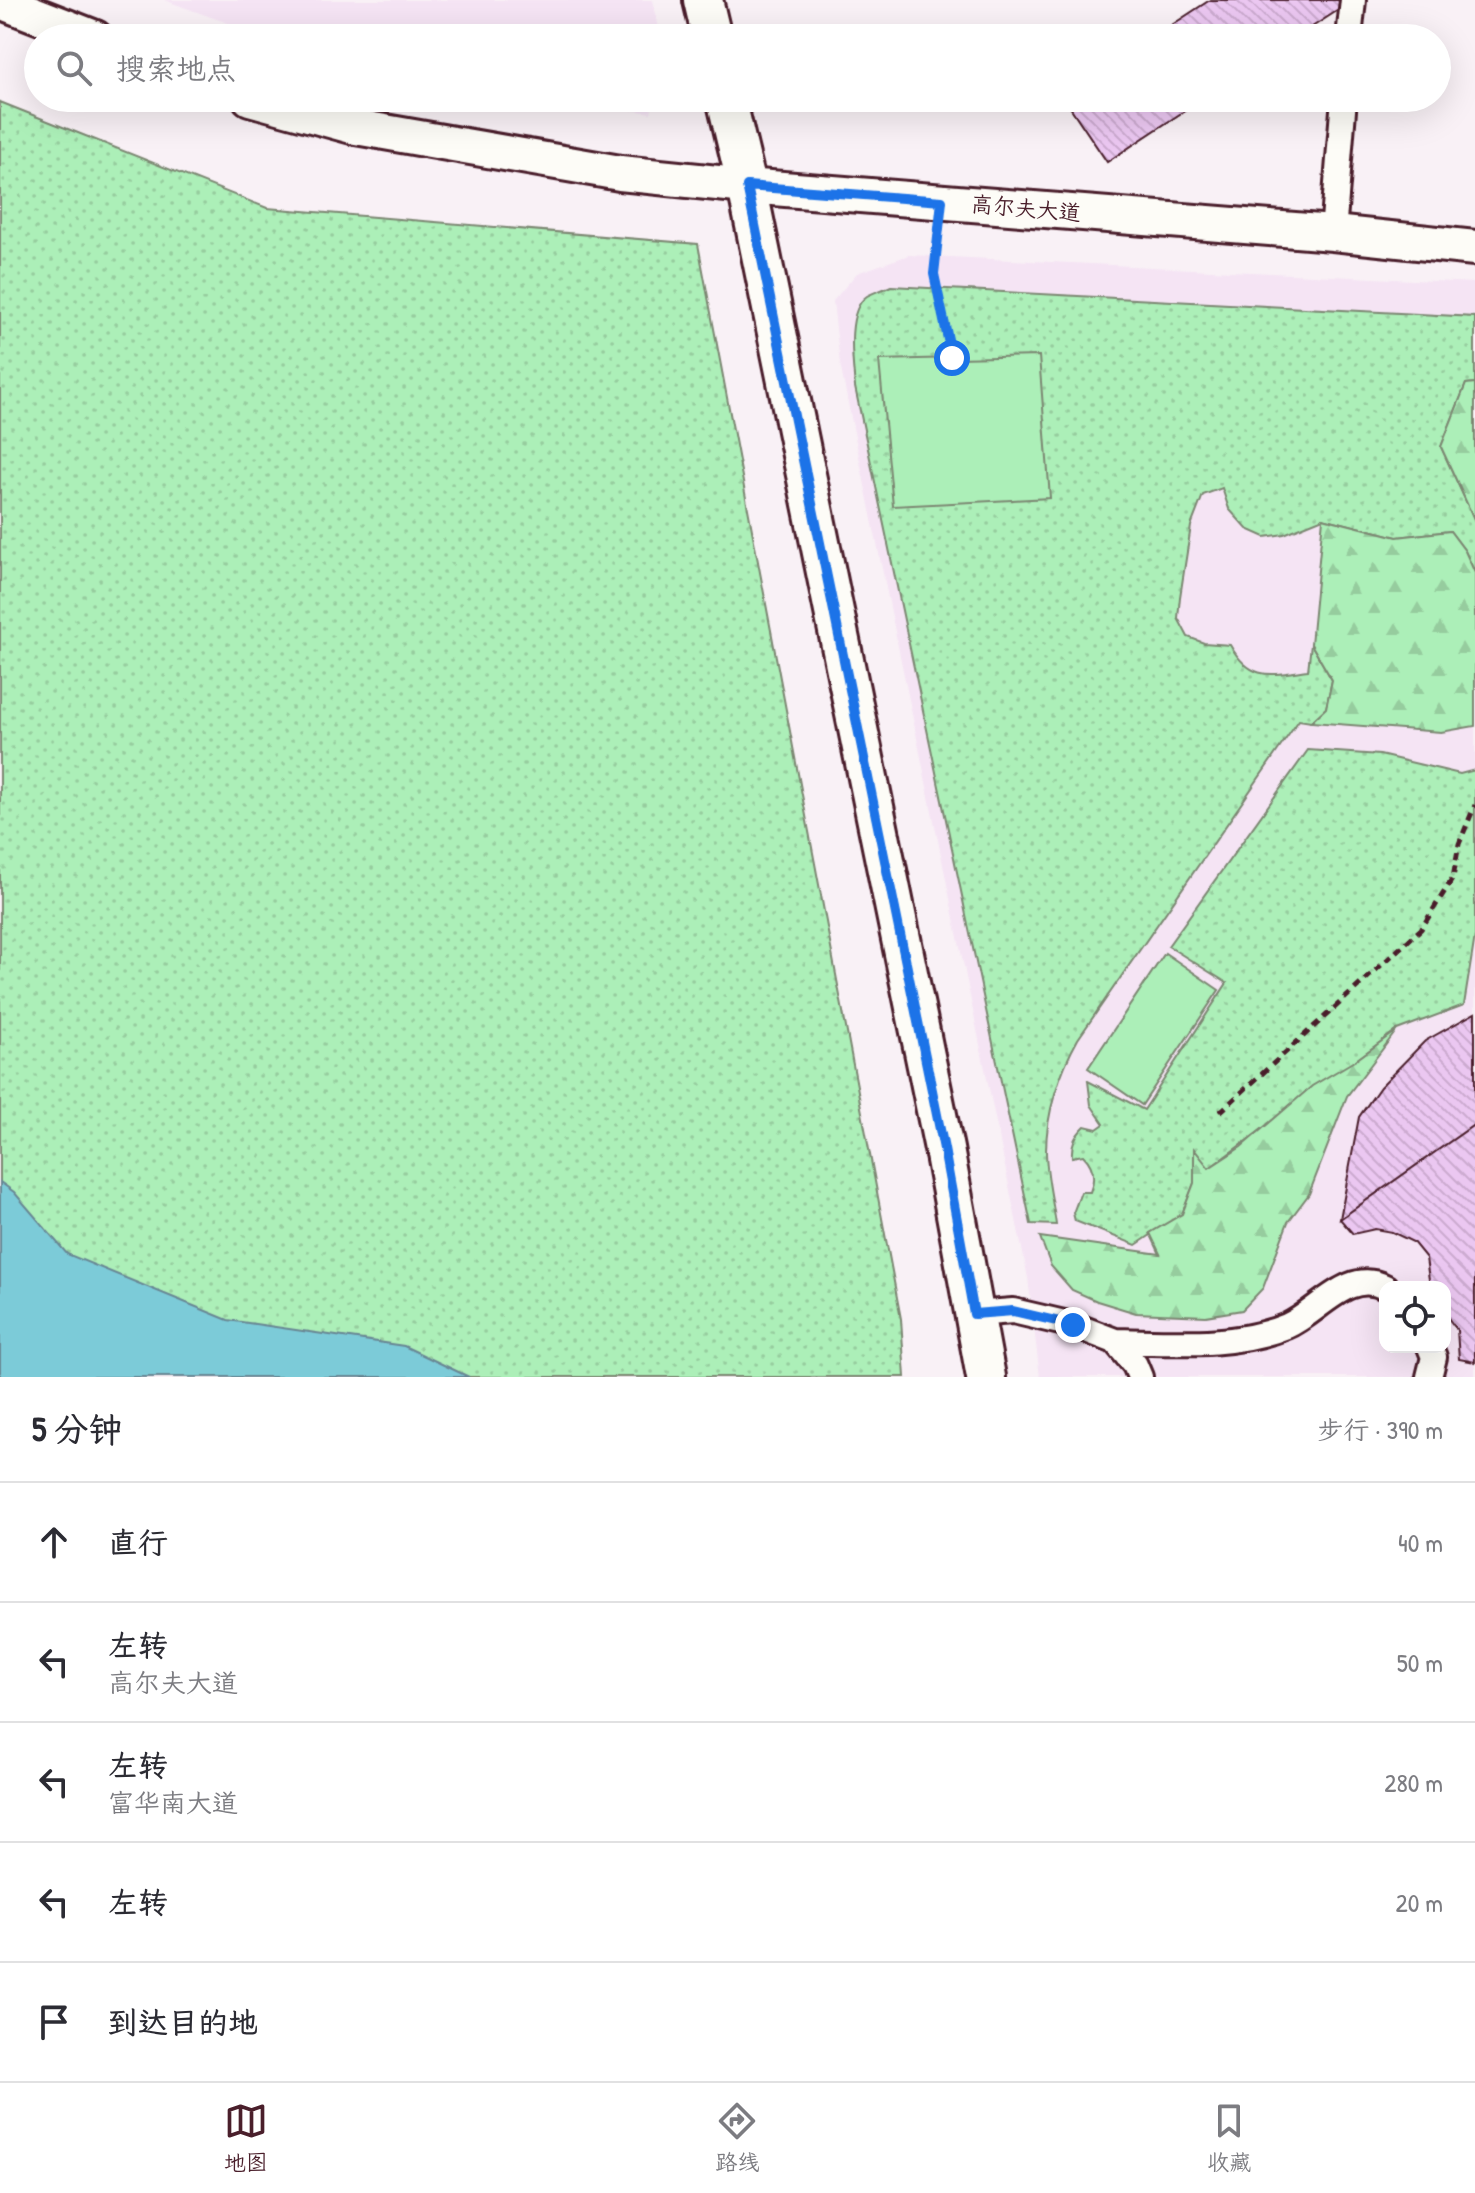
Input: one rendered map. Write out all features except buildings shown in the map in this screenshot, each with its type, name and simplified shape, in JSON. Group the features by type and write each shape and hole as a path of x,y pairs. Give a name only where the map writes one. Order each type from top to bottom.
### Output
{"main road":[{"path":"703,0 709,24"},
{"path":"0,1 59,24"},
{"name":"高尔夫大道","path":"301,112 356,127 620,173 1333,233 1475,248"},
{"path":"729,112 944,1149 986,1377"}],"street":[{"path":"1350,24 1353,0"},
{"path":"1333,233 1343,112"},
{"path":"974,1314 1013,1311 1073,1325 1115,1341 1192,1343 1246,1337 1288,1325 1349,1286 1372,1281 1379,1284"},
{"path":"1115,1341 1135,1365 1140,1377"},
{"path":"1429,1377 1432,1353"}],"path":[{"path":"942,201 934,274 952,358"},
{"path":"1220,1112 1421,929 1453,878 1459,844 1475,805"}],"shaded area":[{"path":"164,0 653,0 658,24 230,24"},
{"path":"909,255 1475,283 1475,1377 1040,1377 1028,1278 840,364 833,301 857,273"}],"green space":[{"path":"0,102 267,208 698,244 901,1319 905,1377 0,1377"},
{"path":"891,286 1475,317 1475,383 1466,384 1441,447 1475,521 1475,573 1465,551 1450,531 1397,537 1323,518 1284,534 1265,537 1247,529 1229,509 1222,488 1203,495 1191,526 1180,597 1178,618 1188,637 1204,643 1230,645 1246,665 1272,674 1308,670 1311,644 1332,680 1326,708 1311,722 1299,720 1071,1051 1048,1122 1047,1169 1056,1225 1031,1224 855,387 852,338 856,313 867,296"},
{"path":"1039,356 1050,498 893,506 879,360"},
{"path":"1475,383 1475,521 1441,447 1466,384"},
{"path":"1323,518 1397,537 1450,531 1465,551 1475,573 1475,726 1441,732 1311,722 1326,708 1332,680 1311,644"},
{"path":"1308,750 1380,755 1460,774 1475,770 1475,936 1464,1005 1397,1030 1208,1169 1194,1150 1194,1183 1182,1214 1136,1245 1075,1221 1073,1213 1081,1192 1090,1192 1093,1177 1090,1163 1083,1155 1072,1157 1073,1144 1085,1126 1097,1129 1104,1124 1091,1105 1088,1081 1144,1110 1227,983 1168,946"},
{"path":"1165,953 1219,990 1142,1105 1088,1068"},
{"path":"1397,1030 1347,1096 1309,1194 1288,1222 1263,1288 1242,1310 1206,1316 1136,1313 1072,1290 1051,1266 1040,1237 1160,1254 1150,1233 1182,1214 1194,1183 1194,1149 1209,1168 1241,1147 1312,1086 1356,1060"}],"water":[{"path":"0,1182 14,1192 67,1254 228,1320 404,1346 469,1377 0,1377"}],"route":[{"path":"952,358 934,274 942,201 747,186 944,1149 974,1314 1013,1311 1073,1325"}]}
